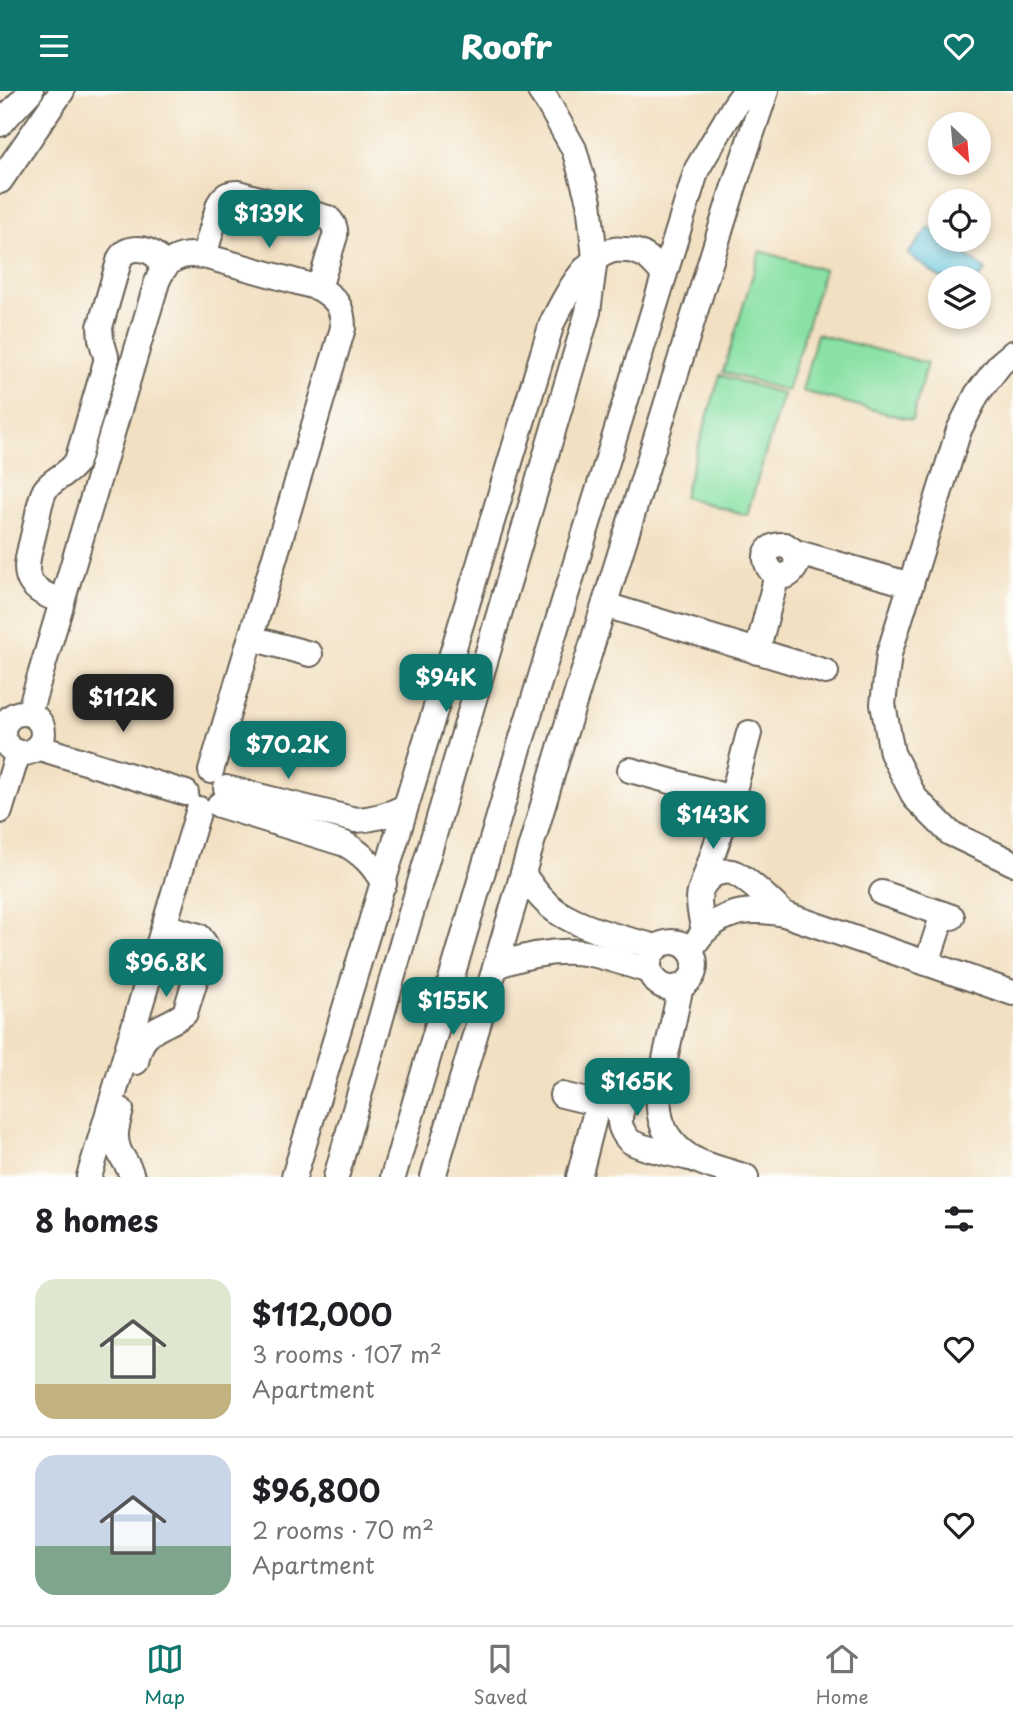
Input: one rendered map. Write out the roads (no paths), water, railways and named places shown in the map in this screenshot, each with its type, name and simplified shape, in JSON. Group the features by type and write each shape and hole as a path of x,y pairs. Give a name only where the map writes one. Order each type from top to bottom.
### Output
{"street":[{"path":"0,124 31,91"},
{"path":"0,181 62,91"},
{"path":"336,1177 588,312 595,258 589,202 574,149 540,91"},
{"path":"393,1177 522,738 696,169 745,91"},
{"path":"433,1177 560,748 734,186 766,91"},
{"path":"204,256 219,204 223,197 230,193 328,218 336,229 319,288"},
{"path":"62,601 34,588 27,576 27,563 42,495 53,481 68,473 77,461 106,362 100,327 123,252 130,249 153,254 158,258 162,271"},
{"path":"294,1177 552,323 578,278 595,258 613,250 634,250 652,259 664,275"},
{"path":"0,811 17,733 62,601 162,271 180,256 192,254 319,288 338,304 343,316 343,328 89,1177"},
{"path":"1013,353 1001,363 977,394 960,430 889,654 883,704 892,753 915,798 950,833 1013,863"},
{"path":"757,652 777,575 772,573 766,562 766,556 773,547 785,545 795,552 911,585"},
{"path":"605,605 826,672"},
{"path":"251,638 310,654"},
{"path":"17,733 205,791 345,844 368,860 383,884"},
{"path":"749,733 732,798 698,899 697,941 694,971 689,980 681,986 665,987 652,978 653,959 664,943 674,941 683,944 697,941 722,919 742,911 763,910 784,914 1013,993"},
{"path":"522,738 560,748"},
{"path":"630,770 732,798"},
{"path":"205,791 356,820 390,815 405,807"},
{"path":"703,883 715,873 731,872 745,879 784,914"},
{"path":"523,874 537,894 555,911 653,959"},
{"path":"882,893 941,913 919,961"},
{"path":"132,1177 119,1151 116,1128 141,1045 157,1028 177,1020 185,1013 205,948 199,936 164,926"},
{"path":"366,937 401,947"},
{"path":"496,966 544,953 568,952 653,959"},
{"path":"681,986 658,1093 659,1112 665,1131 677,1147 693,1159"},
{"path":"429,1054 467,1063"},
{"path":"579,1177 609,1106 662,1076"},
{"path":"562,1095 609,1106 629,1141 746,1177"}],"water":[{"path":"928,228 928,252 962,252 981,266 928,266 928,269 908,254"}]}
